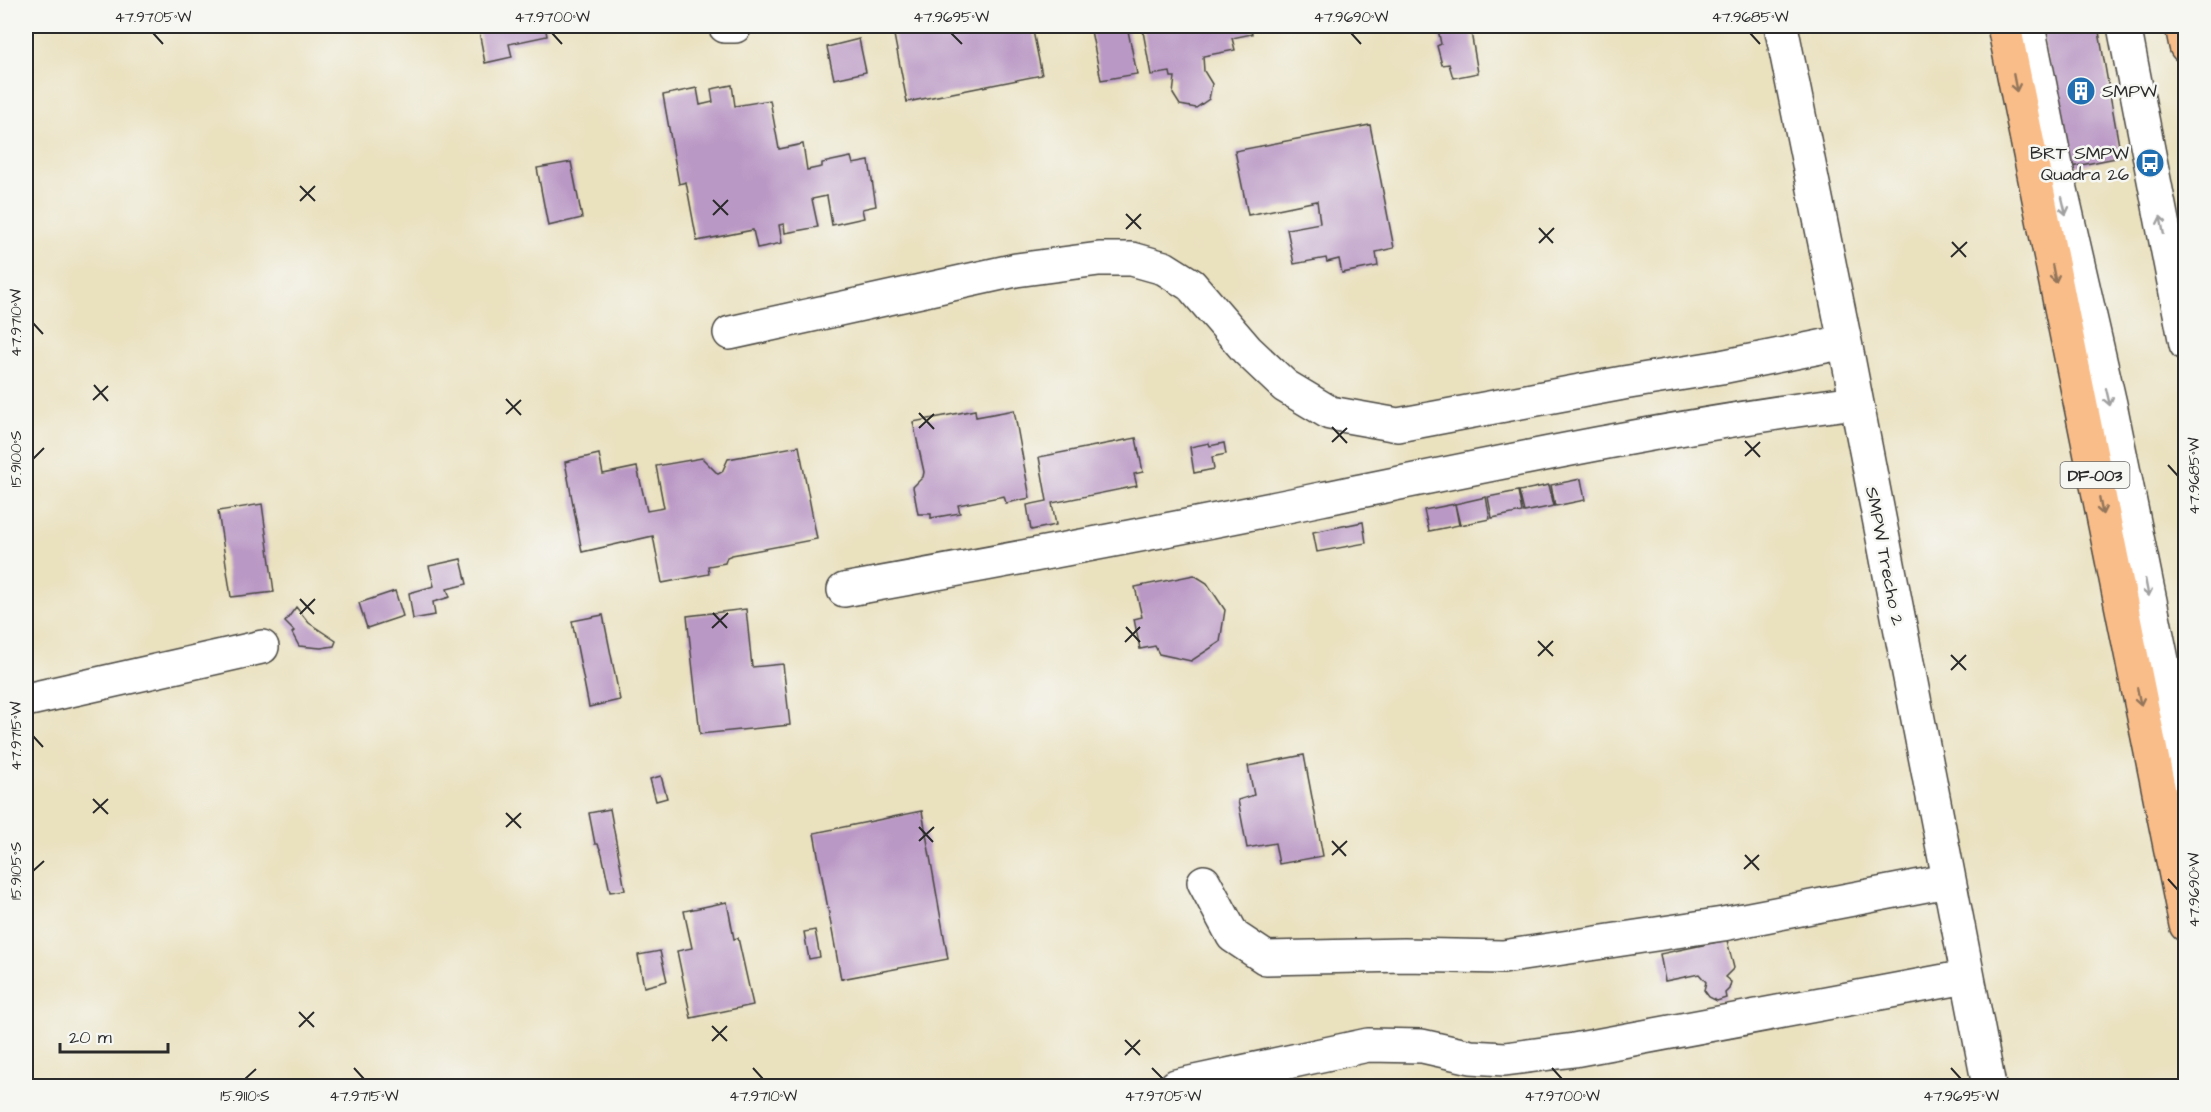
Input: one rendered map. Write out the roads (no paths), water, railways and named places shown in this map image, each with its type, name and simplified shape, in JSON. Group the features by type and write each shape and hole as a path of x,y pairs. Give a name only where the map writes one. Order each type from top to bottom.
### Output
{"highway":[{"name":"DF-003","path":"2004,26 2186,926"},
{"path":"2182,26 2186,46"}],"street":[{"path":"724,26 735,26"},
{"name":"SMPW Trecho 2","path":"1781,26 1845,342 1947,881 1989,1086"},
{"path":"2028,26 2059,181 2110,404 2186,778"},
{"path":"2124,26 2186,344"},
{"path":"730,333 1016,270 1099,259 1132,259 1164,267 1191,285 1247,350 1285,386 1330,413 1398,425 1721,367 1845,342"},
{"path":"844,590 1128,538 1635,436 1743,416 1856,402"},
{"path":"26,700 262,647"},
{"path":"1204,882 1233,936 1266,958 1404,955 1503,957 1723,924 1947,881"},
{"path":"1176,1086 1368,1045 1422,1046 1471,1057 1505,1059 1574,1050 1966,977"}],"place":[{"name":"SMPW","path":"2081,91"},
{"name":"BRT SMPW Quadra 26","path":"2150,163"}]}
